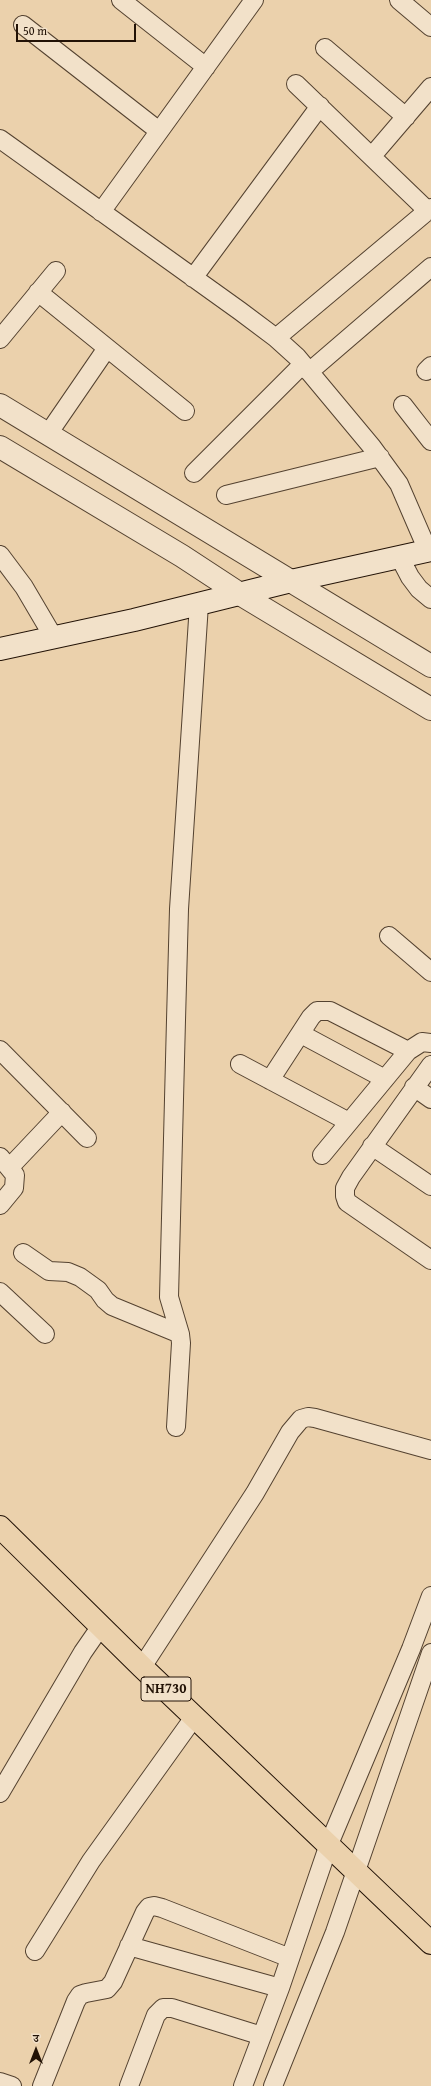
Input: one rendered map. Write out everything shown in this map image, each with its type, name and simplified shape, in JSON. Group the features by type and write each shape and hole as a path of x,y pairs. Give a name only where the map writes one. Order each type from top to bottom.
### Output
{"highway":[{"name":"NH730","path":"0,1527 142,1667 332,1846 431,1943"}],"street":[{"path":"121,0 206,67"},
{"path":"101,212 254,0"},
{"path":"399,0 431,27"},
{"path":"23,25 160,131"},
{"path":"325,48 406,117"},
{"path":"276,338 430,209 296,84"},
{"path":"372,156 431,87"},
{"path":"193,278 320,106"},
{"path":"0,139 276,338 306,368 380,457 399,484 429,550 284,582 199,604 0,649"},
{"path":"194,473 306,368 431,267"},
{"path":"0,339 56,271"},
{"path":"38,292 185,411"},
{"path":"48,434 107,348"},
{"path":"0,405 284,582 431,666"},
{"path":"403,405 426,424 431,441"},
{"path":"0,447 245,593 431,709"},
{"path":"226,495 380,457"},
{"path":"0,555 24,587 54,638"},
{"path":"399,556 410,577 419,589 431,599"},
{"path":"176,1427 181,1344 180,1334 169,1298 169,1269 179,909 199,604"},
{"path":"389,936 431,972"},
{"path":"270,1080 317,1011 330,1011 408,1051"},
{"path":"301,1034 385,1079"},
{"path":"322,1155 408,1051 422,1042 431,1043"},
{"path":"0,1050 87,1138"},
{"path":"240,1064 349,1122"},
{"path":"431,1065 372,1146 345,1188 347,1202 431,1260"},
{"path":"414,1087 431,1099"},
{"path":"0,1205 14,1188 15,1175 5,1162 62,1112"},
{"path":"372,1146 431,1186"},
{"path":"23,1253 49,1271 68,1272 80,1277 98,1290 105,1300 112,1306 180,1334"},
{"path":"0,1292 45,1334"},
{"path":"142,1667 255,1493 290,1432 301,1419 308,1417 315,1418 431,1450"},
{"path":"243,2086 332,1846 431,1596"},
{"path":"2,1783 83,1652 101,1626"},
{"path":"273,2086 335,1932 354,1868 431,1653"},
{"path":"34,1951 91,1861 195,1716"},
{"path":"42,2086 76,2000 80,1995 107,1989 113,1982 145,1912 149,1908 154,1906 290,1958"},
{"path":"129,1946 280,1988"},
{"path":"129,2086 156,2015 163,2008 172,2008 262,2036"},
{"path":"0,2082 12,2086"}]}
